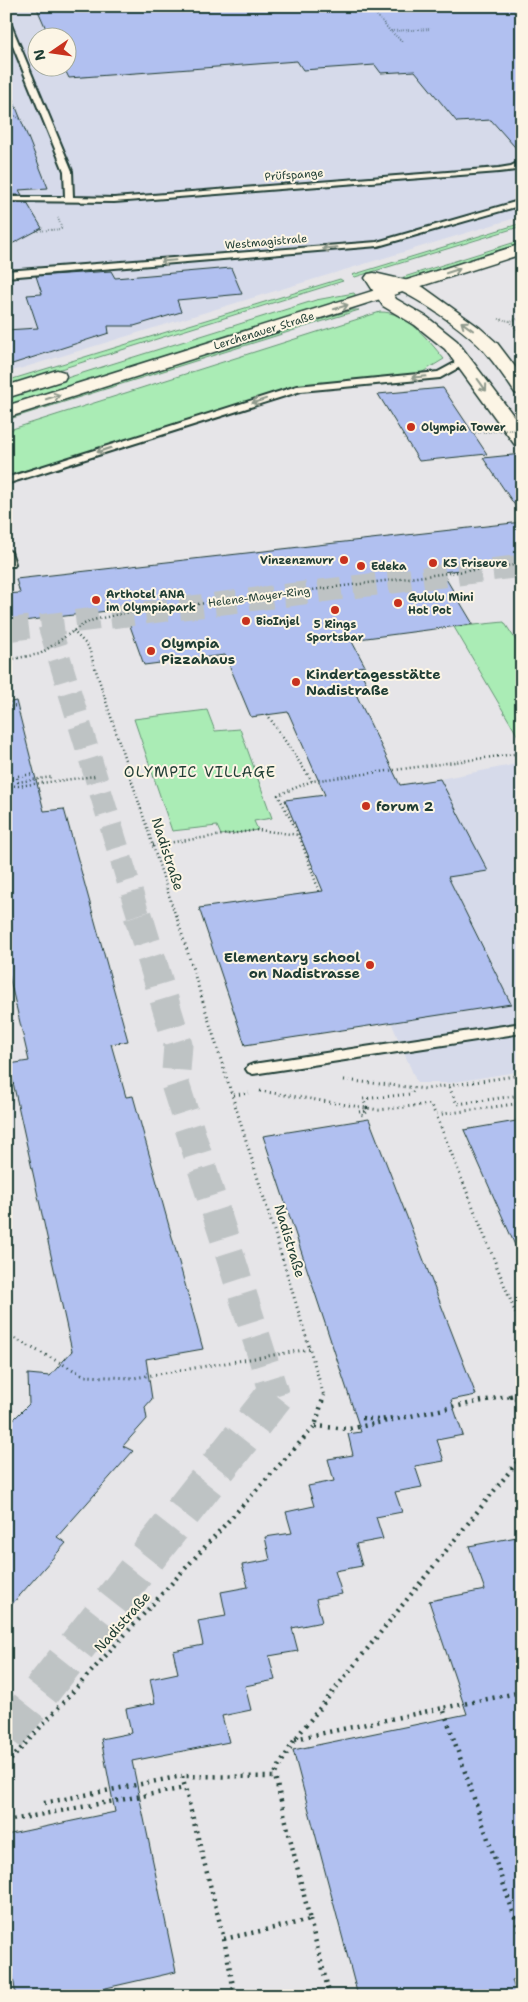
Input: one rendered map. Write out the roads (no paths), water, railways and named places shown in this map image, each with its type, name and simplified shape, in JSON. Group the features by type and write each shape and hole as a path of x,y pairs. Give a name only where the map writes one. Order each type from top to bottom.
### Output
{"main road":[{"path":"485,244 522,233"},
{"name":"Lerchenauer Straße","path":"6,412 385,292 404,278 522,249"},
{"path":"522,389 491,347 404,278 367,280 385,292 390,302 439,334 451,345 464,360 522,441"},
{"path":"464,360 483,366 507,367"},
{"path":"6,392 77,370"}],"lane":[{"path":"6,20 68,171 69,198"},
{"name":"Prüfspange","path":"6,199 69,198 114,200 499,170 513,168 519,164"},
{"name":"Westmagistrale","path":"6,274 378,244 522,202"},
{"path":"6,481 300,388 440,375 464,360"},
{"path":"6,552 10,564"},
{"path":"253,1069 522,1028"}],"tunnel":[{"path":"6,630 522,566"},
{"path":"49,625 139,917"},
{"path":"138,915 178,1045 175,1084 275,1395"},
{"path":"6,1736 275,1395"}],"place":[{"name":"Olympia Tower","path":"411,427"},
{"name":"Vinzenzmurr","path":"344,560"},
{"name":"K5 Friseure","path":"433,563"},
{"name":"Edeka","path":"361,566"},
{"name":"Arthotel ANA im Olympiapark","path":"96,600"},
{"name":"Gululu Mini Hot Pot","path":"398,603"},
{"name":"5 Rings Sportsbar","path":"335,610"},
{"name":"BioInjel","path":"246,621"},
{"name":"Olympia Pizzahaus","path":"151,651"},
{"name":"Kindertagesstätte Nadistraße","path":"296,682"},
{"name":"forum 2","path":"366,806"},
{"name":"Elementary school on Nadistrasse","path":"370,965"}],"district":[{"name":"OLYMPIC VILLAGE","path":"200,772"}]}
